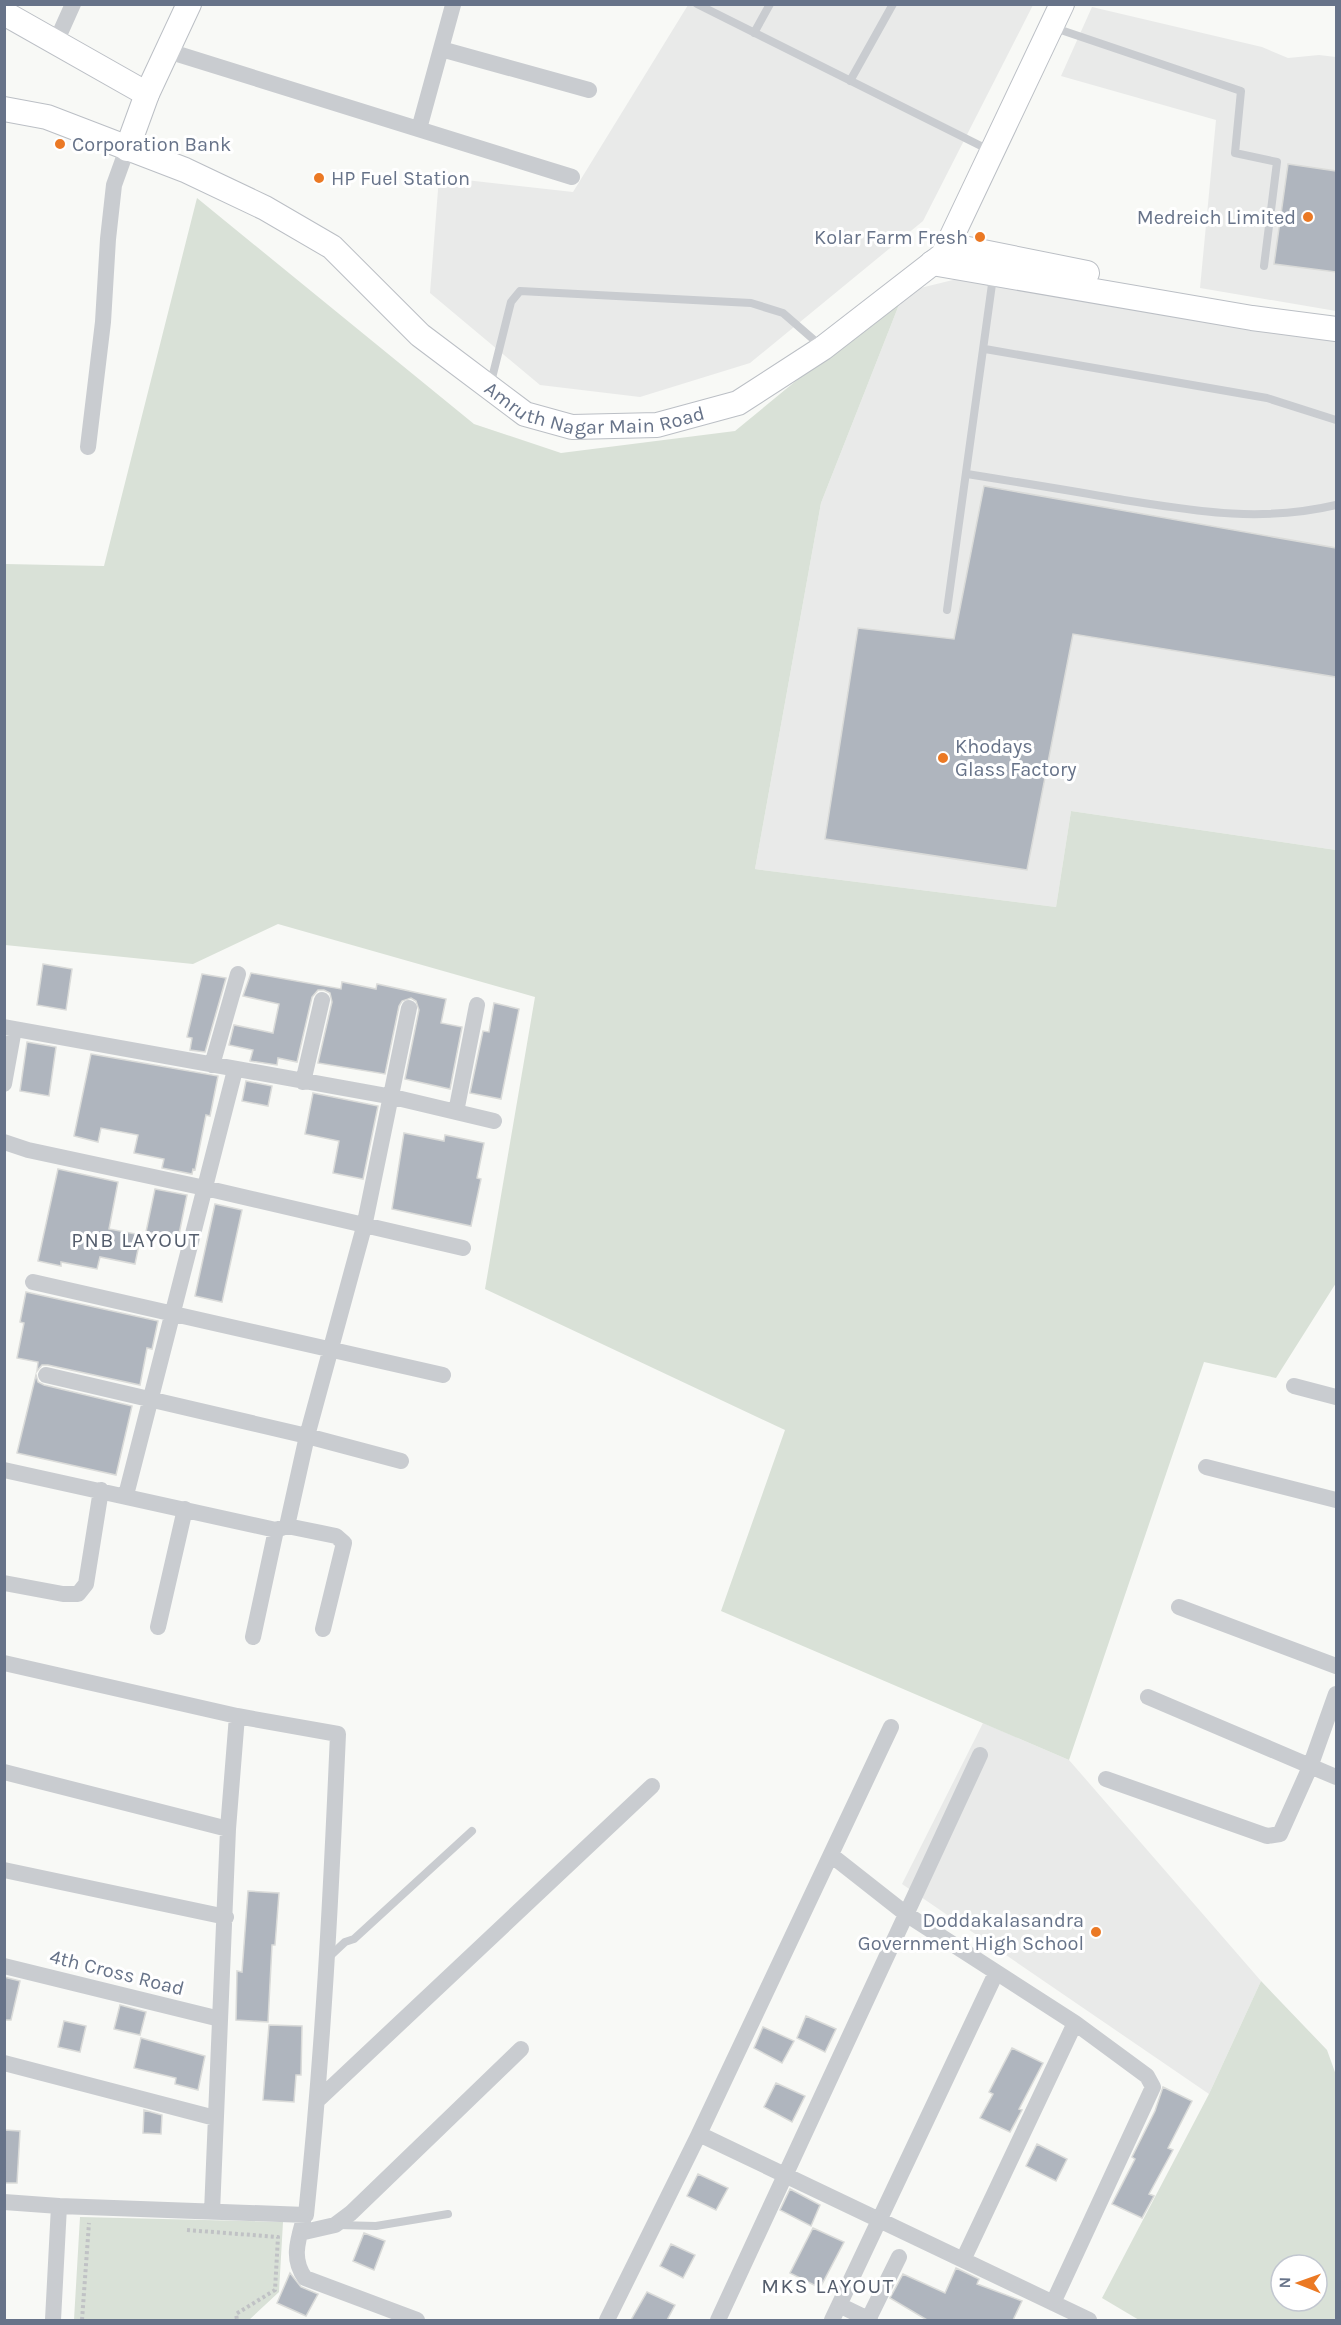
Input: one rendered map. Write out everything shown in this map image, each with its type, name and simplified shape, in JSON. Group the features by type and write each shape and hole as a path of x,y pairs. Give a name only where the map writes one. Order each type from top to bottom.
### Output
{"main road":[{"path":"127,149 147,94 189,4"},
{"name":"Amruth Nagar Main Road","path":"4,109 47,117 184,170 255,203 332,247 420,335 525,414 572,427 657,425 738,403 823,348 943,255 1062,4"},
{"path":"4,13 147,94"},
{"path":"948,245 1336,319"},
{"path":"932,263 1272,321 1336,329"}],"street":[{"path":"56,42 73,4"},
{"path":"419,129 453,5"},
{"path":"441,49 589,90"},
{"path":"168,51 572,177"},
{"path":"88,447 103,322 114,185 127,149"},
{"path":"212,1065 238,974"},
{"path":"303,1082 322,1000"},
{"path":"456,1112 477,1005"},
{"path":"253,1637 364,1227 393,1097 409,1008"},
{"path":"4,1084 9,1028 393,1097 494,1120"},
{"path":"126,1495 235,1070"},
{"path":"4,1142 28,1150 205,1188 364,1227 463,1248"},
{"path":"33,1282 443,1375"},
{"path":"46,1375 307,1436 401,1461"},
{"path":"1294,1386 1336,1397"},
{"path":"1206,1467 1336,1500"},
{"path":"4,1470 185,1509 281,1528 336,1536 344,1543 323,1629"},
{"path":"4,1583 63,1594 78,1594 86,1584 101,1490"},
{"path":"159,1627 185,1509"},
{"path":"1179,1607 1336,1666"},
{"path":"4,1663 237,1716 338,1734 328,1957 318,2099 306,2215 296,2251 298,2268 305,2278 409,2319"},
{"path":"1106,1779 1267,1836 1280,1834 1310,1767 1336,1694"},
{"path":"1148,1697 1336,1777"},
{"path":"212,2212 228,1828 237,1716"},
{"path":"607,2320 699,2134 891,1727"},
{"path":"718,2320 980,1755"},
{"path":"4,1772 228,1828"},
{"path":"318,2099 652,1786"},
{"path":"831,1855 906,1914 1075,2024 1147,2076 1153,2087 1053,2303"},
{"path":"4,1870 226,1917"},
{"name":"4th Cross Road","path":"4,1966 220,2019"},
{"path":"898,2257 869,2320 836,2313 996,1973"},
{"path":"963,2260 1075,2024"},
{"path":"300,2233 335,2225 351,2213 521,2049"},
{"path":"4,2064 216,2118"},
{"path":"699,2134 1089,2320"},
{"path":"4,2202 306,2215"},
{"path":"53,2320 59,2206"}],"lane":[{"path":"697,4 992,152"},
{"path":"754,33 770,4"},
{"path":"850,81 893,4"},
{"path":"1052,27 1241,91 1235,153 1277,162 1264,266"},
{"path":"947,610 968,474 993,273"},
{"path":"489,389 511,302 520,291 751,303 783,313 823,348"},
{"path":"985,349 1267,398 1336,420"},
{"path":"968,474 1187,510 1242,516 1301,513 1336,505"},
{"path":"328,1957 345,1942 354,1939 472,1831"},
{"path":"335,2225 357,2228 448,2214"}],"path":[{"path":"82,2320 88,2223 100,2224"},
{"path":"183,2230 278,2237 275,2290 236,2314 237,2320"}],"shaded area":[{"path":"688,5 1033,5 923,221 750,363 640,397 540,385 430,293 439,177 573,192"},
{"name":"Medreich Limited","path":"1092,7 1262,47 1288,58 1319,55 1336,57 1336,311 1200,288 1216,120 1061,76"},
{"path":"197,198 474,424 561,453 735,431 904,292 821,503 755,869 1056,907 1071,811 1336,850 1336,1283 1276,1378 1204,1362 1069,1760 721,1611 785,1430 485,1289 535,997 278,924 193,964 5,945 5,564 104,566"},
{"path":"961,278 1336,340 1336,850 1071,811 1056,907 755,869 821,503 904,292"},
{"name":"Doddakalasandra Government High School","path":"983,1723 1069,1760 1261,1981 1209,2094 902,1884"},
{"path":"1261,1981 1327,2050 1336,2075 1336,2320 1139,2320 1102,2298 1209,2094"},
{"path":"80,2217 283,2222 279,2292 249,2320 74,2320"}],"building":[{"name":"Medreich Limited","path":"1288,164 1336,171 1336,272 1274,264"},
{"name":"Khodays Glass Factory","path":"984,486 1336,548 1336,677 1073,634 1027,870 825,839 858,628 954,639"},
{"path":"43,964 72,969 66,1010 37,1005"},
{"path":"251,973 341,989 342,982 376,989 377,984 446,999 441,1023 462,1027 450,1089 405,1079 419,1010 416,1001 411,998 402,1001 399,1006 385,1074 318,1063 332,1002 330,993 324,990 318,990 312,997 297,1062 278,1058 277,1065 250,1061 253,1050 229,1045 234,1025 273,1033 279,1004 243,996"},
{"path":"202,974 226,978 205,1052 190,1050 192,1038 187,1037"},
{"path":"494,1003 519,1009 501,1099 470,1093 483,1031 489,1032"},
{"path":"27,1042 56,1047 49,1096 20,1091"},
{"path":"91,1054 218,1076 210,1116 206,1115 195,1170 193,1169 192,1174 162,1168 164,1159 134,1153 138,1135 101,1128 98,1142 74,1136"},
{"path":"246,1081 272,1086 268,1106 242,1101"},
{"path":"313,1093 378,1106 363,1179 333,1173 339,1141 305,1134"},
{"path":"404,1133 444,1141 445,1135 484,1143 477,1178 481,1179 471,1226 392,1209"},
{"path":"58,1169 118,1182 109,1229 141,1235 135,1264 100,1257 97,1269 61,1262 61,1266 38,1261"},
{"path":"155,1189 187,1195 178,1239 146,1232"},
{"path":"215,1204 242,1210 222,1302 195,1296"},
{"path":"26,1292 158,1321 152,1349 147,1348 140,1385 48,1365 42,1365 37,1371 38,1362 17,1358 24,1323 20,1322"},
{"path":"36,1375 38,1382 44,1385 132,1406 116,1475 17,1453"},
{"path":"248,1891 279,1893 275,1945 272,1945 268,2022 236,2020 237,1971 242,1972"},
{"path":"4,1977 20,1981 11,2020 4,2020"},
{"path":"120,2005 146,2012 140,2035 114,2029"},
{"path":"806,2016 836,2029 825,2052 797,2038"},
{"path":"64,2021 86,2026 80,2052 58,2047"},
{"path":"269,2025 302,2026 301,2075 296,2075 294,2102 263,2100"},
{"path":"763,2027 794,2041 782,2063 754,2048"},
{"path":"141,2038 205,2056 198,2090 175,2084 176,2078 134,2068"},
{"path":"1012,2048 1043,2063 1019,2109 1022,2110 1010,2132 980,2118 993,2094 989,2092"},
{"path":"776,2083 805,2096 792,2122 764,2107"},
{"path":"1163,2087 1192,2101 1168,2148 1173,2150 1149,2194 1154,2196 1142,2218 1112,2204 1135,2159 1132,2157 1155,2111"},
{"path":"144,2110 162,2115 161,2134 143,2133"},
{"path":"4,2130 20,2131 17,2183 4,2183"},
{"path":"1037,2144 1067,2159 1056,2181 1026,2166"},
{"path":"698,2174 728,2188 716,2210 687,2196"},
{"path":"790,2189 820,2205 811,2226 780,2210"},
{"path":"813,2228 844,2242 820,2288 790,2273"},
{"path":"364,2233 385,2241 374,2270 353,2261"},
{"path":"671,2244 695,2255 683,2278 660,2266"},
{"path":"956,2268 979,2279 977,2284 1022,2301 1013,2320 927,2320 890,2298 903,2274 945,2293"},
{"path":"290,2273 301,2287 318,2294 306,2316 277,2303"},
{"path":"647,2292 675,2305 667,2320 631,2320"}],"place":[{"name":"Corporation Bank","path":"60,144"},
{"name":"HP Fuel Station","path":"319,178"},
{"name":"Medreich Limited","path":"1308,217"},
{"name":"Kolar Farm Fresh","path":"980,237"},
{"name":"Khodays Glass Factory","path":"943,758"},
{"name":"Doddakalasandra Government High School","path":"1096,1932"}],"district":[{"name":"PNB LAYOUT","path":"136,1240"},
{"name":"MKS LAYOUT","path":"828,2286"}]}
